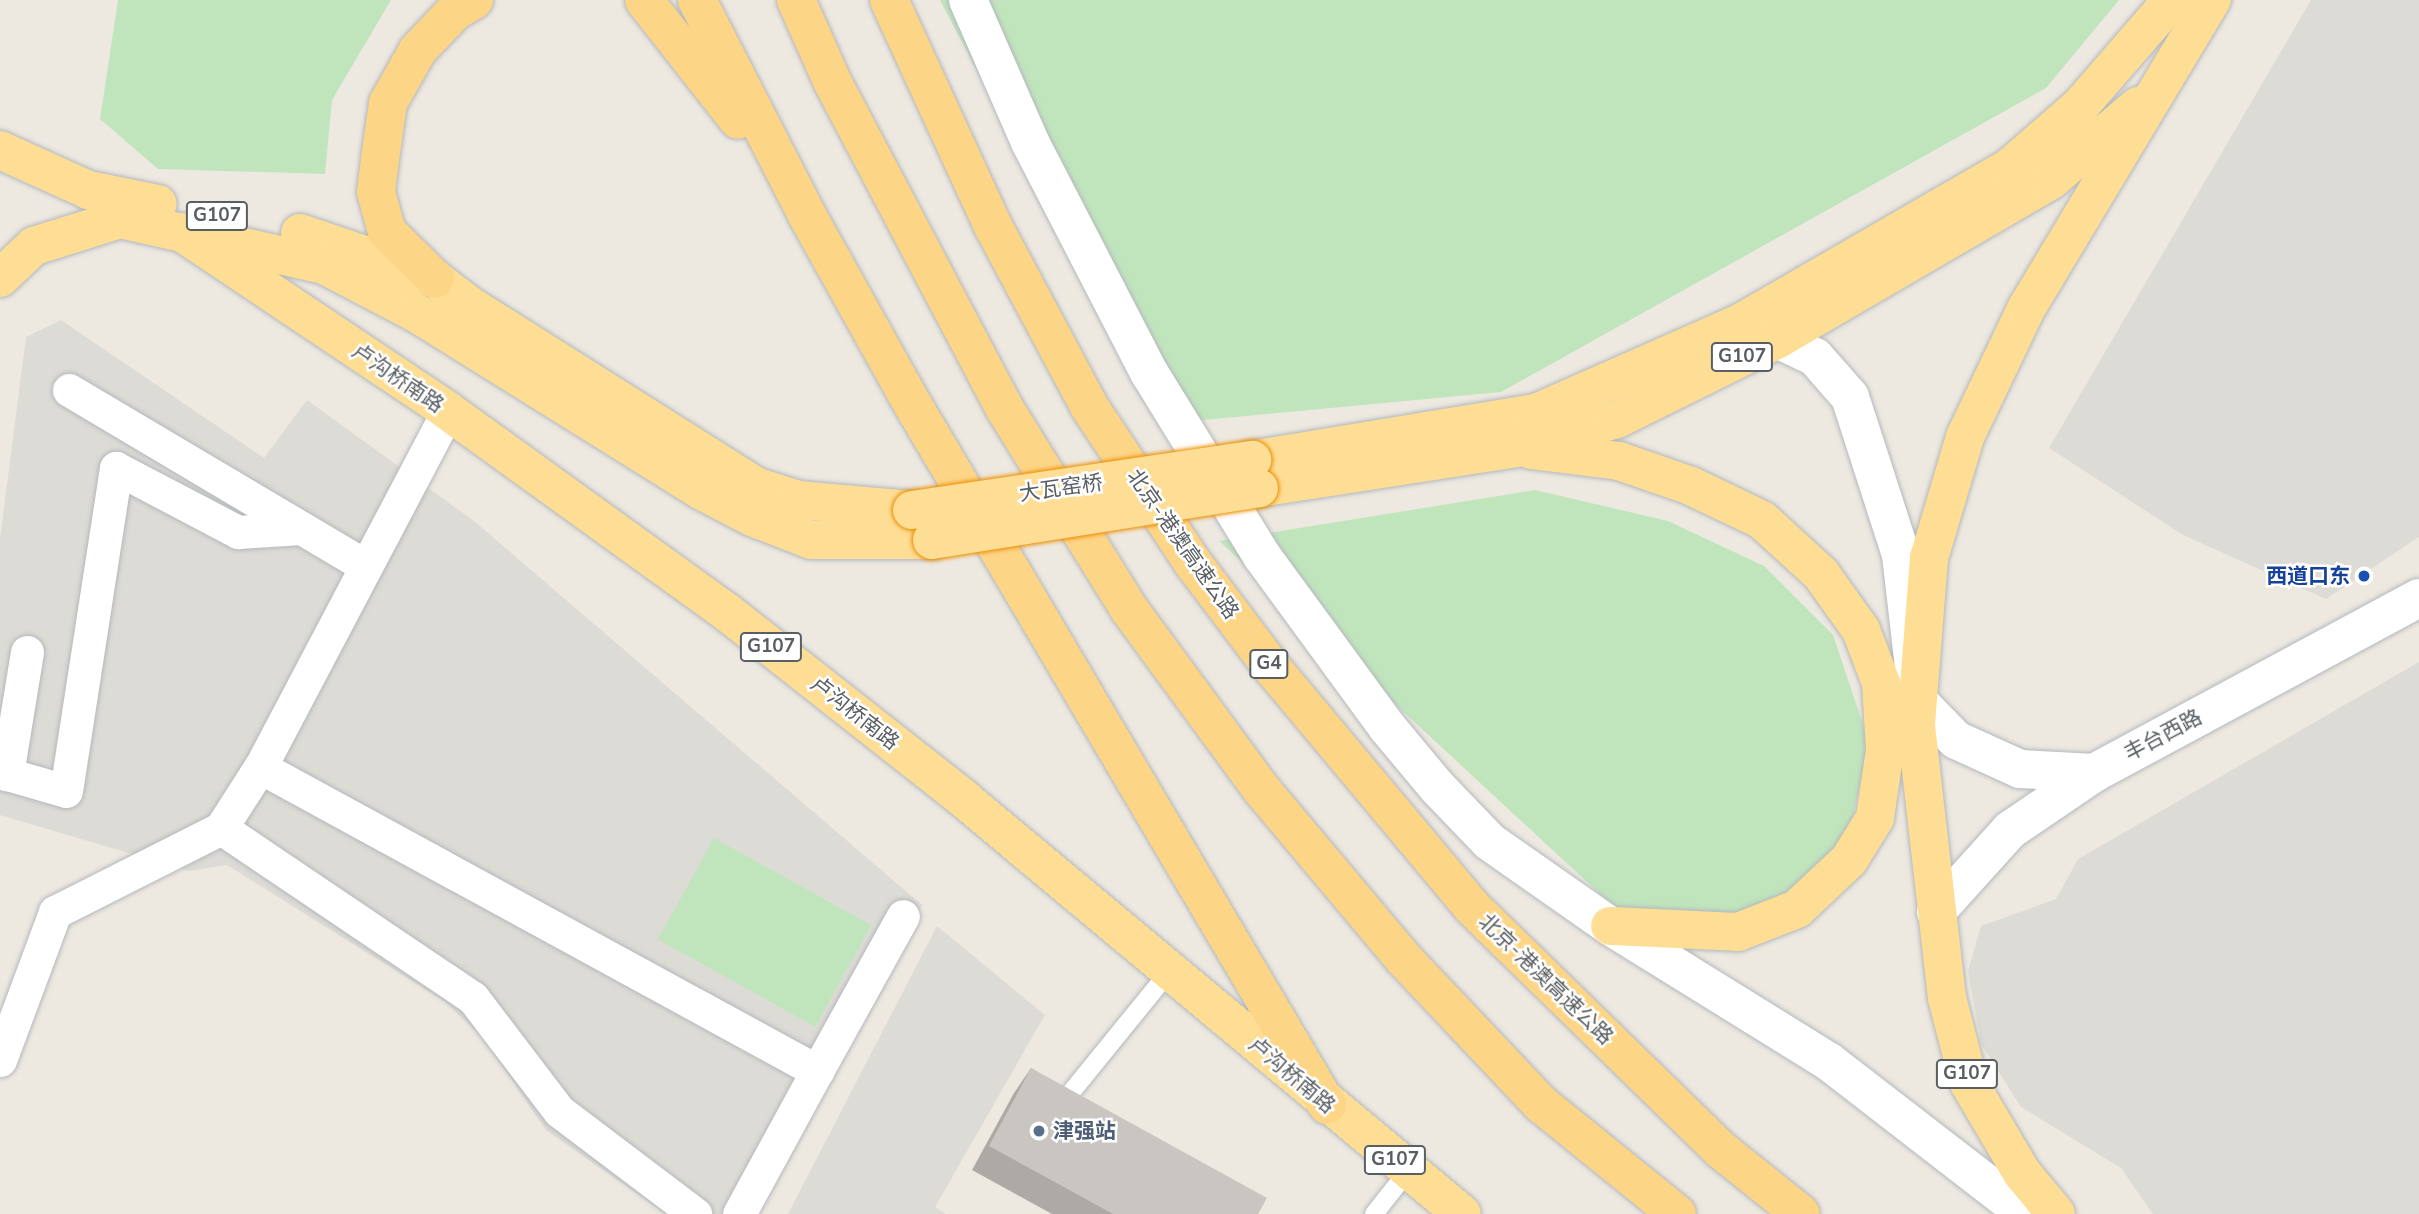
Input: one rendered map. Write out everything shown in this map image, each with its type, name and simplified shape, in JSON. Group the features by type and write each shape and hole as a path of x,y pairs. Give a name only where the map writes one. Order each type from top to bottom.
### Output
{"highway":[{"path":"435,279 387,232 376,192 380,159 388,103 418,50 455,11 474,0"},
{"path":"644,0 682,44 807,215"},
{"path":"697,0 807,215 1083,699 1328,1105"},
{"path":"796,0 833,83 1005,409 1129,609 1262,790 1403,958 1541,1104 1677,1214"},
{"name":"北京-港澳高速公路","path":"889,0 993,226 1082,394 1201,574 1273,669 1472,907 1721,1150 1801,1214"},
{"name":"G107","path":"1256,474 1536,413 1742,322 2010,167 2081,105 2172,0"},
{"name":"G107","path":"2056,1214 2022,1173 1969,1083 1947,998 1916,724 1928,558 1965,437 2026,309 2164,84 2212,0"},
{"name":"G107","path":"1256,474 1516,448 1617,419 1778,340 2050,181 2164,84"},
{"name":"G107","path":"0,150 88,190 321,237 435,279 469,305 755,486 799,500 922,525"},
{"name":"G107","path":"0,278 34,246 120,219 324,265 415,313 702,491 752,517 811,540 922,525"},
{"name":"卢沟桥南路","path":"181,232 448,411 728,613 964,799 1462,1214"},
{"path":"1516,448 1619,461 1691,486 1762,520 1821,574 1861,630 1881,683 1885,750 1875,818 1849,860 1797,909 1738,932 1610,926"},
{"name":"大瓦窑桥","path":"922,525 1256,474"}],"street":[{"path":"968,0 1030,142 1150,374 1262,556 1387,727 1437,787 1490,842 1610,926 1828,1061 2026,1214"},
{"path":"1742,322 1815,357 1850,397 1901,555 1918,701 1956,740 2020,769 2094,773"},
{"path":"69,390 366,566"},
{"path":"0,1060 55,912 221,828 260,767 448,411"},
{"path":"27,652 7,774 66,791 116,468 238,532 301,528"},
{"name":"丰台西路","path":"1936,912 2010,830 2094,773 2419,598"},
{"path":"260,767 817,1071"},
{"path":"221,828 473,998 558,1111 695,1214"},
{"path":"739,1214 903,916"}],"lane":[{"path":"1087,1115 1064,1101 1169,972"},
{"path":"1374,1214 1408,1171"}],"shaded area":[{"path":"2311,0 2419,0 2419,537 2326,599 2183,535 2049,448"},
{"path":"61,320 264,458 307,400 474,521 922,905 752,1214 666,1214 546,1130 482,1037 444,1001 227,865 189,871 0,815 0,539 26,337"},
{"path":"2419,662 2419,1214 2153,1214 2121,1168 2021,1107 1981,1044 1968,971 1981,926 2056,899 2078,859"},
{"path":"937,926 1045,1015 935,1207 946,1214 788,1214"}],"green space":[{"path":"118,0 391,0 332,100 325,174 158,169 100,119"},
{"path":"940,0 2119,0 2046,88 1501,392 1162,424"},
{"path":"1535,490 1668,521 1764,566 1833,635 1869,742 1848,838 1808,885 1745,916 1693,917 1613,906 1219,541"},
{"path":"714,838 871,925 815,1027 658,939"}],"building":[{"path":"1031,1068 1267,1198 1258,1214 1113,1214 989,1146"}],"place":[{"name":"西道口东","path":"2364,576"},
{"name":"津强站","path":"1039,1131"}]}
